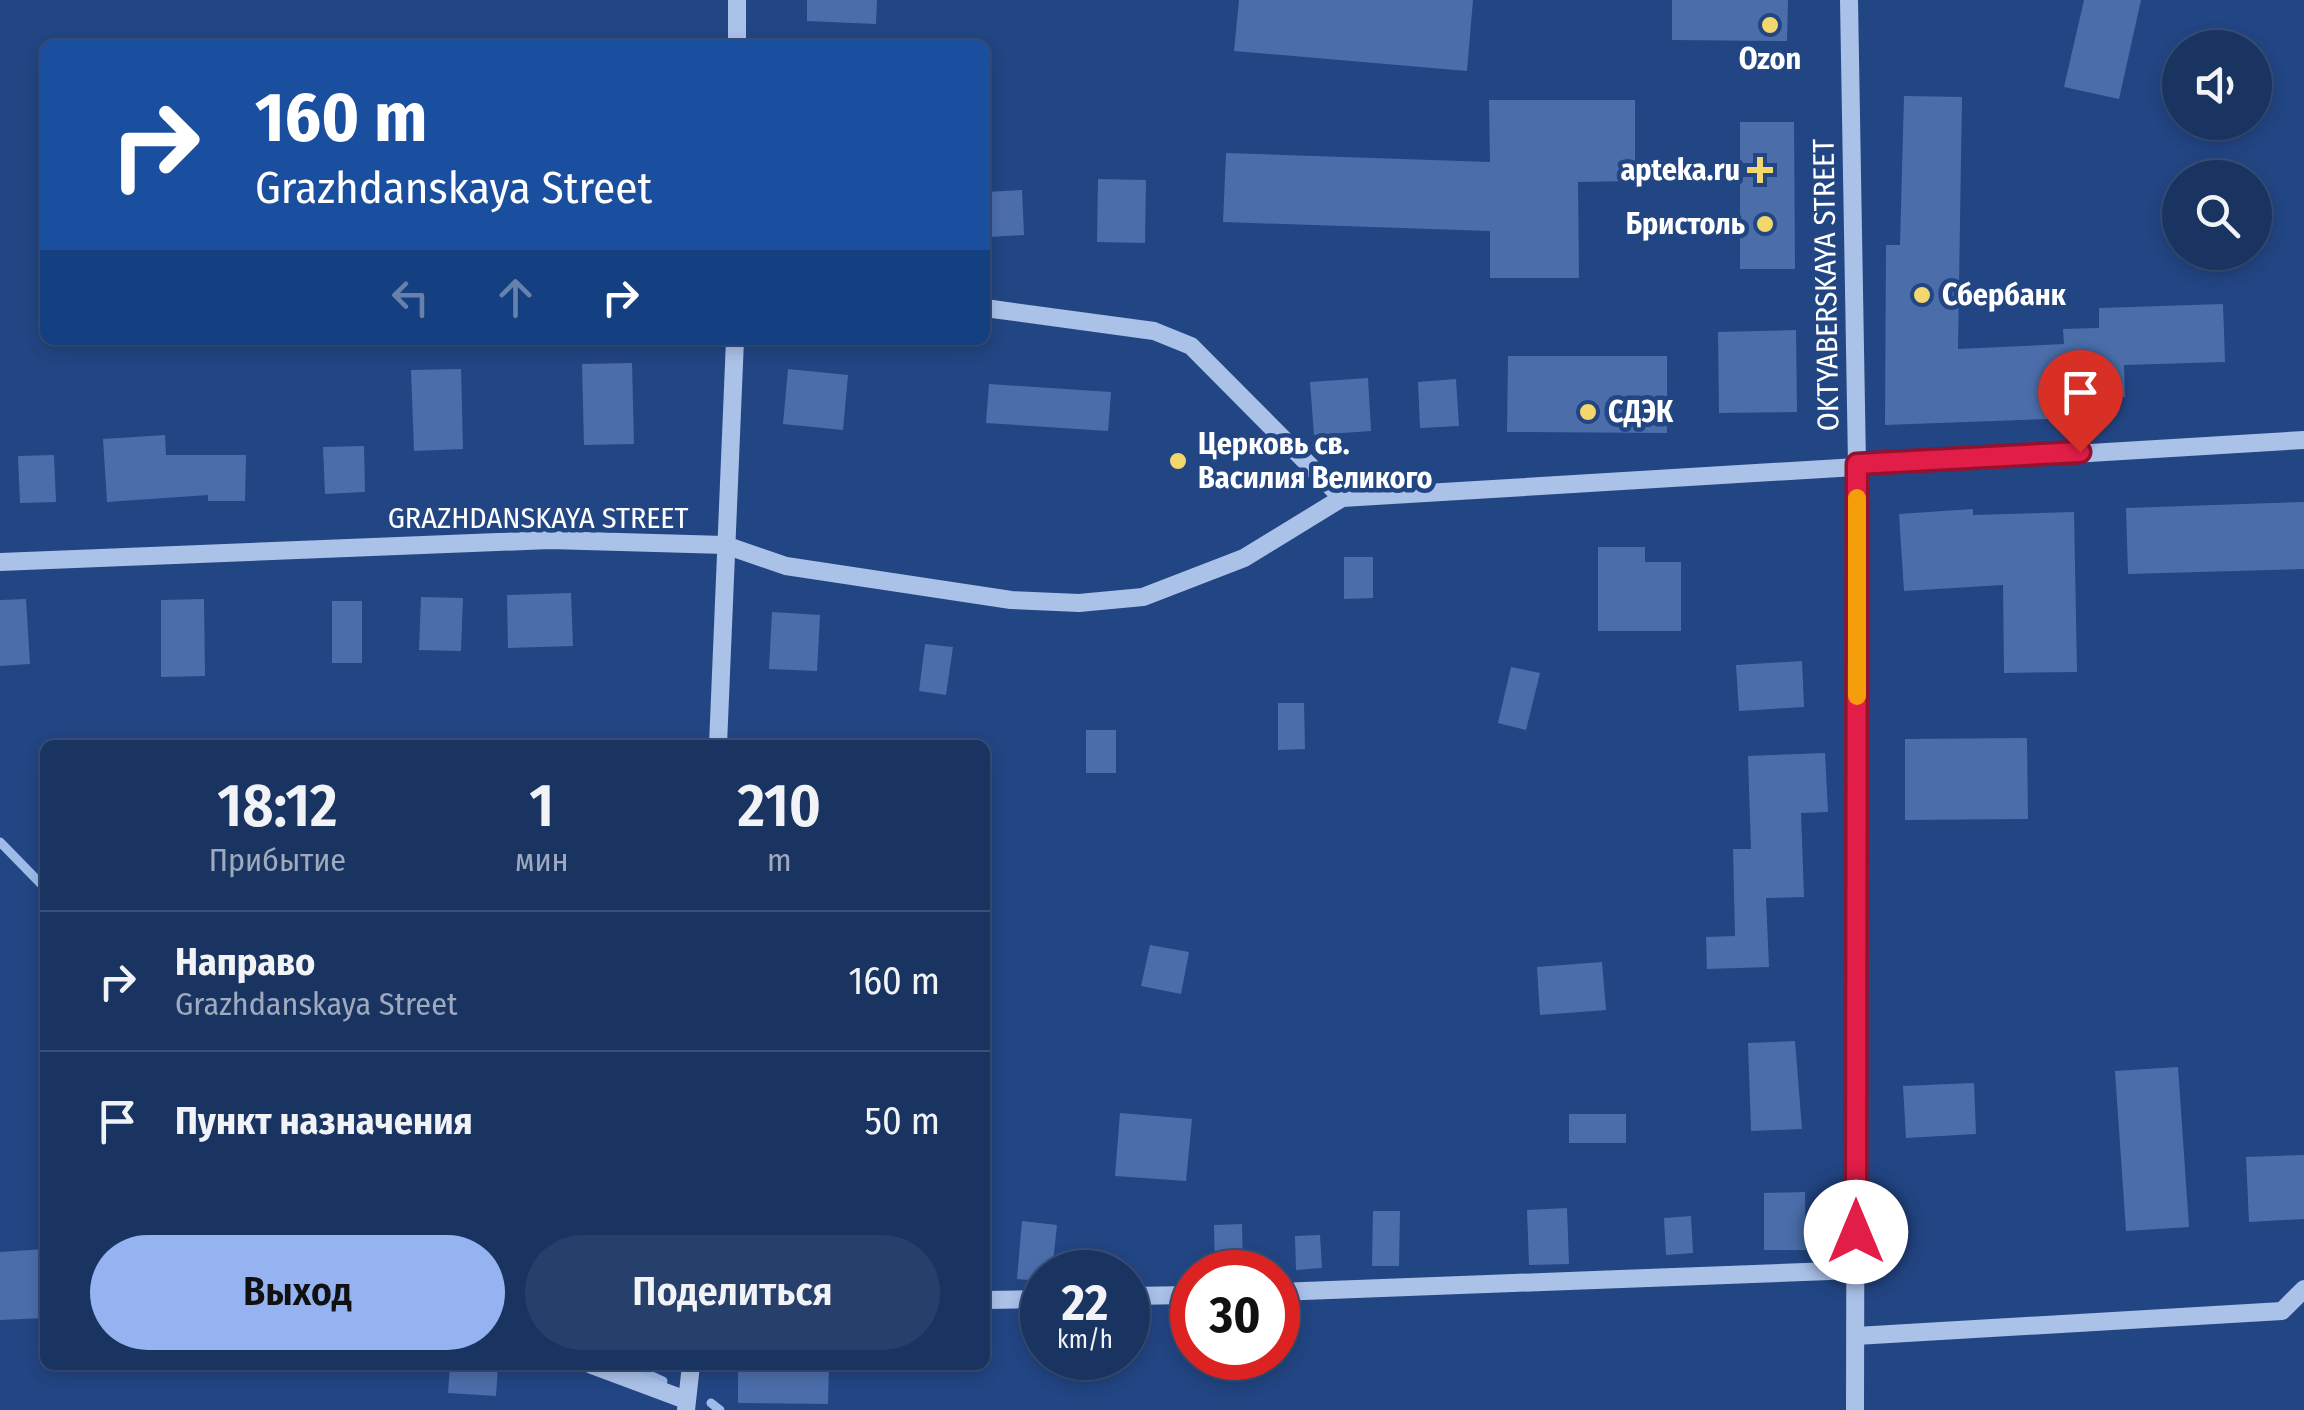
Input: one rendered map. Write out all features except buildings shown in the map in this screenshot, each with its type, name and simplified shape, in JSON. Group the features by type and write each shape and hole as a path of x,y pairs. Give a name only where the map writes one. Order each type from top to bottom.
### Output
{"street":[{"path":"737,0 738,40"},
{"name":"OKTYABERSKAYA STREET","path":"1849,0 1857,464 1855,1410"},
{"path":"990,309 1154,331 1191,346 1342,498"},
{"path":"718,740 735,345"},
{"name":"GRAZHDANSKAYA STREET","path":"0,562 550,540 724,545 786,566 1010,600 1079,603 1143,598 1244,558 1342,498 2304,440"},
{"path":"1300,1291 1856,1270"},
{"path":"1856,1336 2282,1311 2304,1289"},
{"path":"990,1300 1020,1299"},
{"path":"604,1370 686,1405 690,1370"}],"waterway":[{"path":"0,842 40,883"},
{"path":"639,1370 663,1381"},
{"path":"711,1403 720,1410"}],"slow traffic":[{"path":"1857,498 1857,696"}],"place":[{"name":"Ozon","path":"1770,25"},
{"name":"apteka.ru","path":"1760,170"},
{"name":"Бристоль","path":"1765,224"},
{"name":"Сбербанк","path":"1922,295"},
{"name":"СДЭК","path":"1588,412"},
{"name":"Церковь св. Василия Великого","path":"1178,461"}],"route":[{"path":"1856,1232 1857,464 2080,452"}]}
